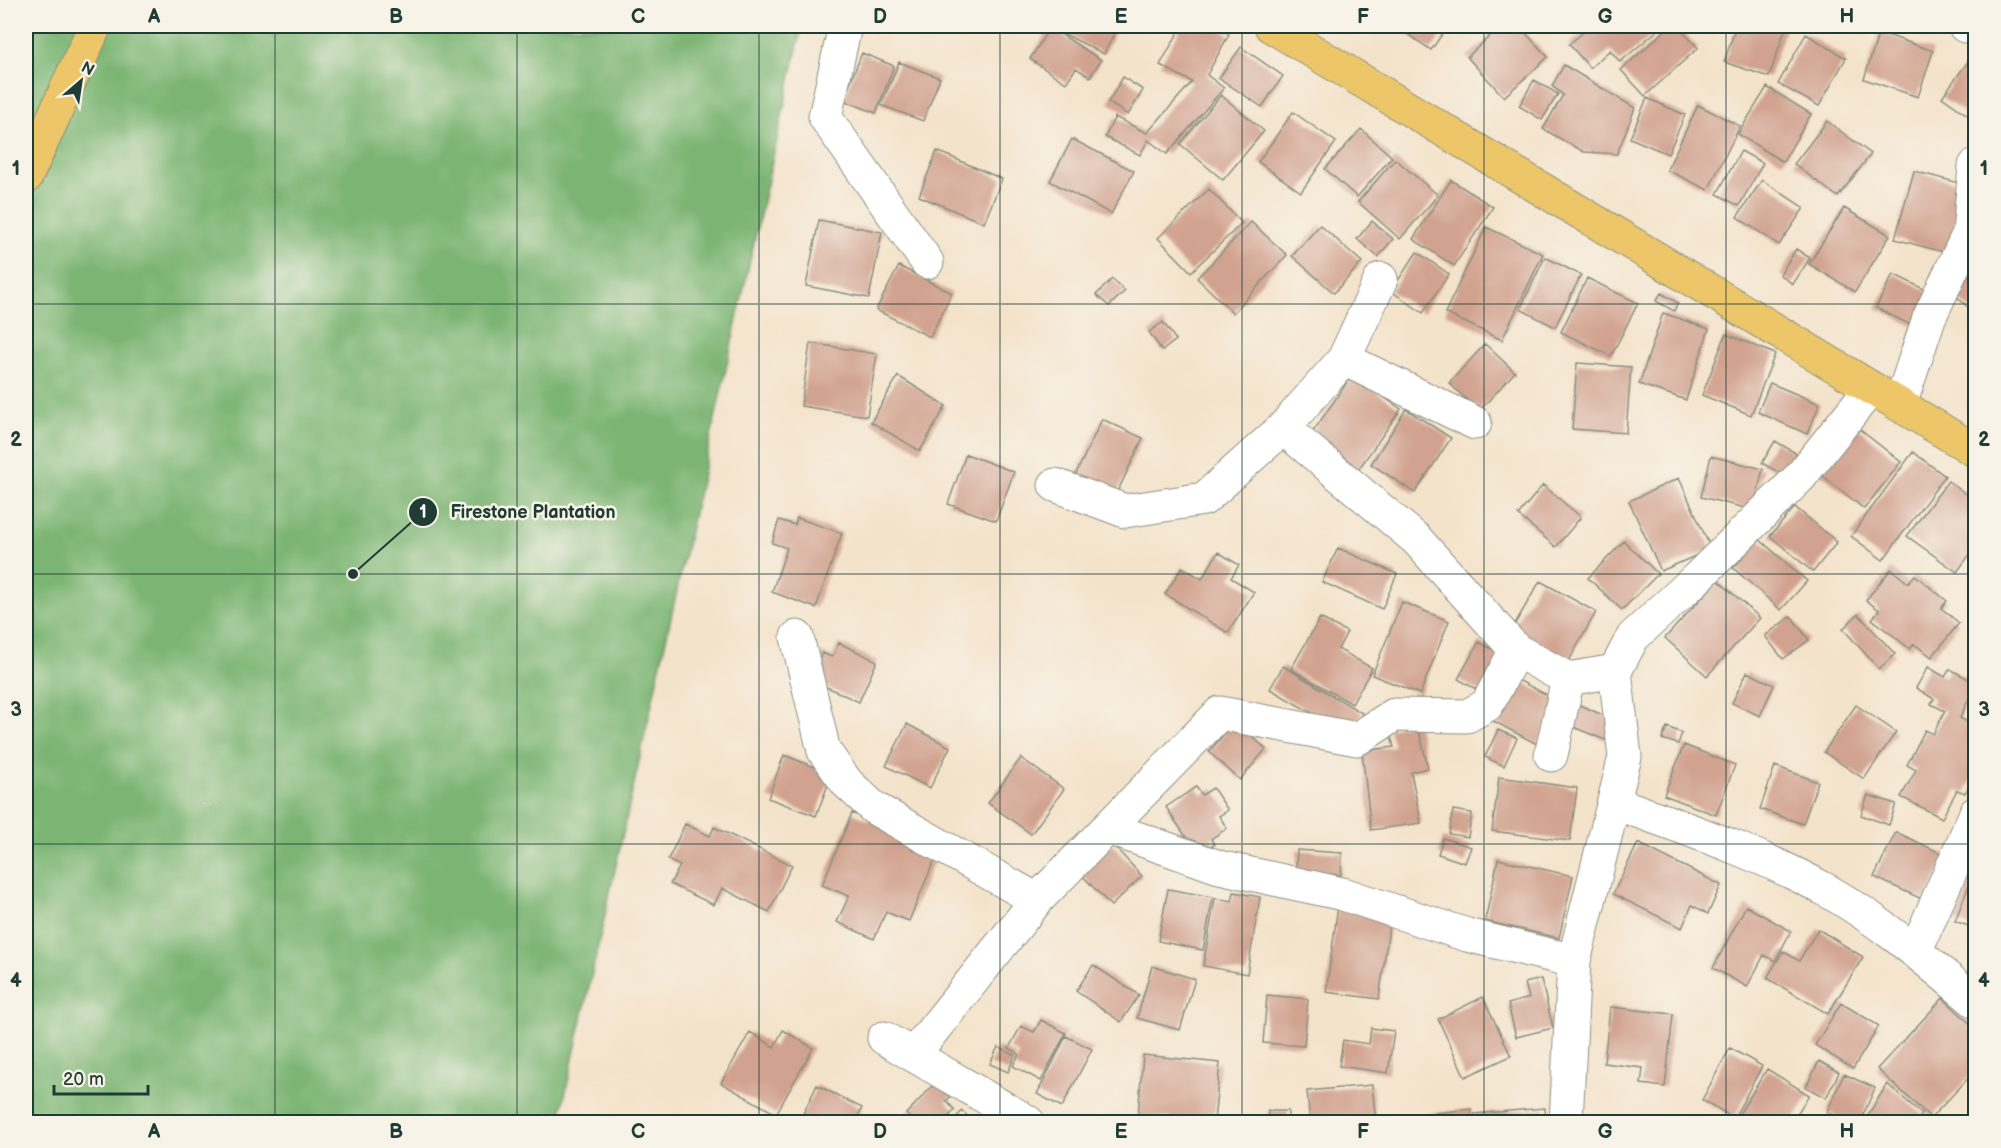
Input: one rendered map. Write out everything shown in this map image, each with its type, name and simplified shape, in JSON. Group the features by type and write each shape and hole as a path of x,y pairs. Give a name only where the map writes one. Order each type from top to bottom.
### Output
{"main road":[{"path":"1271,26 1976,451"},
{"path":"26,177 90,35"}],"street":[{"path":"845,26 825,117 927,262"},
{"path":"1965,26 1976,29"},
{"path":"1900,405 1929,318 1969,233 1974,181"},
{"path":"1055,485 1125,512 1204,500 1283,428 1344,359 1381,279"},
{"path":"1344,359 1475,423"},
{"path":"1566,1122 1574,961 1625,757 1615,671 1633,637 1800,477 1871,388"},
{"path":"1283,428 1416,539 1516,650 1568,679 1615,671"},
{"path":"797,637 824,751 847,783 874,808 1037,900"},
{"path":"913,1055 1037,900 1220,713 1357,739 1394,716 1467,716 1487,705 1516,650"},
{"path":"1551,755 1568,679"},
{"path":"1615,802 1763,859 1827,891 1915,952 1976,1002"},
{"path":"1915,952 1976,813"},
{"path":"1108,828 1219,867 1343,894 1467,935 1574,961"},
{"path":"884,1038 1028,1122"}],"green space":[{"path":"26,26 802,26 559,1122 26,1122"}],"building":[{"path":"1047,26 1118,26 1104,54"},
{"path":"1182,26 1213,26 1229,34 1207,75 1224,88 1167,154 1148,140 1140,155 1105,137 1115,117 1147,133 1192,82 1160,65"},
{"path":"1396,26 1448,26 1431,50"},
{"path":"1501,26 1519,26 1548,57 1504,97 1467,57"},
{"path":"1591,26 1654,26 1658,30 1620,62 1610,50 1590,68 1569,44"},
{"path":"1670,26 1678,26 1698,48 1645,96 1621,70"},
{"path":"1736,26 1771,26 1785,30 1769,77 1724,62"},
{"path":"1050,27 1101,60 1090,77 1076,68 1066,83 1030,59"},
{"path":"1879,32 1933,51 1918,97 1864,79"},
{"path":"1806,34 1846,58 1819,106 1778,84"},
{"path":"1241,47 1283,76 1262,107 1219,78"},
{"path":"862,53 894,66 876,113 843,100"},
{"path":"1972,56 1976,58 1976,121 1942,97"},
{"path":"899,62 940,78 923,121 881,105"},
{"path":"1564,65 1635,108 1617,154 1584,152 1543,129 1563,95 1552,86"},
{"path":"1123,77 1143,90 1128,115 1108,102"},
{"path":"1534,80 1558,94 1542,120 1519,106"},
{"path":"1767,87 1811,114 1783,162 1738,134"},
{"path":"1221,95 1264,131 1223,180 1180,144"},
{"path":"1647,98 1685,115 1668,154 1630,138"},
{"path":"1698,105 1740,126 1708,190 1667,170"},
{"path":"1293,112 1336,142 1301,192 1258,162"},
{"path":"1827,121 1871,154 1838,197 1794,164"},
{"path":"1361,129 1392,157 1357,197 1325,169"},
{"path":"1072,139 1134,171 1111,214 1050,181"},
{"path":"937,151 1002,179 984,223 919,196"},
{"path":"1741,151 1763,163 1739,206 1717,194"},
{"path":"1395,159 1438,195 1400,239 1358,202"},
{"path":"1914,171 1966,185 1947,253 1895,239"},
{"path":"1451,180 1493,207 1454,266 1413,239"},
{"path":"1762,180 1804,208 1779,245 1737,217"},
{"path":"1209,189 1242,223 1191,272 1158,238"},
{"path":"1844,208 1890,235 1855,292 1809,264"},
{"path":"819,220 882,232 869,298 806,286"},
{"path":"1372,221 1393,239 1378,257 1357,239"},
{"path":"1251,222 1287,255 1233,313 1197,278"},
{"path":"1320,225 1362,262 1334,293 1292,256"},
{"path":"1486,227 1543,254 1502,340 1445,313"},
{"path":"1796,249 1810,258 1793,284 1780,275"},
{"path":"1417,252 1449,274 1423,313 1391,291"},
{"path":"1545,257 1581,275 1555,327 1520,309"},
{"path":"899,266 952,293 930,337 876,310"},
{"path":"1976,269 1976,315 1953,293"},
{"path":"1893,274 1934,294 1917,328 1876,308"},
{"path":"1587,278 1638,303 1611,356 1561,332"},
{"path":"1112,279 1125,291 1109,306 1096,295"},
{"path":"1661,293 1678,303 1674,311 1656,301"},
{"path":"1663,313 1709,329 1686,400 1639,384"},
{"path":"1163,322 1176,340 1162,351 1149,332"},
{"path":"1726,334 1775,354 1751,415 1702,395"},
{"path":"810,343 877,354 867,416 801,406"},
{"path":"1485,344 1515,372 1479,411 1449,383"},
{"path":"1577,363 1631,367 1626,433 1572,429"},
{"path":"1352,375 1401,409 1358,470 1310,436"},
{"path":"898,376 946,406 920,451 871,422"},
{"path":"1770,383 1820,404 1807,434 1758,412"},
{"path":"1406,409 1451,438 1415,493 1371,464"},
{"path":"1102,419 1143,438 1115,497 1074,478"},
{"path":"1854,425 1901,462 1864,509 1817,471"},
{"path":"1775,441 1799,455 1787,477 1762,463"},
{"path":"1913,452 1945,476 1883,560 1851,536"},
{"path":"966,454 1014,472 996,521 948,504"},
{"path":"1711,456 1763,469 1753,510 1701,497"},
{"path":"1679,478 1711,549 1661,571 1629,501"},
{"path":"1948,481 1976,501 1976,546 1957,572 1907,536"},
{"path":"1543,485 1581,517 1556,547 1518,515"},
{"path":"1795,507 1837,542 1813,572 1770,536"},
{"path":"797,518 842,533 816,608 772,592 787,548 772,543 779,520 795,525"},
{"path":"1759,539 1807,581 1781,610 1733,568"},
{"path":"1624,541 1658,574 1622,610 1588,578"},
{"path":"1338,548 1397,574 1382,609 1322,582"},
{"path":"1218,552 1239,565 1231,578 1254,592 1228,633 1165,594 1182,567 1202,579"},
{"path":"1891,569 1908,583 1915,575 1947,601 1941,608 1959,623 1932,657 1914,644 1910,649 1872,619 1879,610 1866,600"},
{"path":"1718,580 1760,618 1707,676 1665,638"},
{"path":"1540,581 1596,612 1566,666 1509,634"},
{"path":"1402,602 1449,621 1420,694 1372,675"},
{"path":"1858,614 1895,654 1879,669 1843,629"},
{"path":"1791,616 1809,640 1783,659 1765,636"},
{"path":"1320,618 1347,632 1338,649 1372,668 1352,704 1291,669"},
{"path":"1479,642 1501,654 1481,692 1458,679"},
{"path":"839,643 877,661 859,702 820,684 812,676 822,653 832,657"},
{"path":"1283,666 1362,713 1350,735 1270,689"},
{"path":"1928,667 1945,677 1950,669 1976,683 1960,718 1976,727 1976,772 1965,793 1957,790 1942,818 1901,797 1916,770 1907,765 1925,730 1933,734 1945,711 1931,704 1934,699 1916,688"},
{"path":"1747,672 1774,685 1760,716 1732,703"},
{"path":"1512,677 1559,701 1537,744 1491,720"},
{"path":"1575,703 1614,720 1605,740 1566,724"},
{"path":"1856,705 1896,732 1864,779 1824,752"},
{"path":"1235,721 1266,749 1240,780 1209,752"},
{"path":"1417,722 1428,768 1411,772 1421,823 1371,830 1362,751 1394,747 1389,729"},
{"path":"907,724 950,747 930,788 886,766"},
{"path":"1667,727 1682,733 1678,744 1662,739"},
{"path":"1498,730 1517,738 1504,766 1485,757"},
{"path":"1684,745 1735,765 1716,815 1664,795"},
{"path":"784,755 832,774 816,816 768,798"},
{"path":"1021,758 1064,789 1031,834 988,803"},
{"path":"1775,766 1818,782 1803,824 1760,809"},
{"path":"1499,777 1577,788 1570,841 1492,831"},
{"path":"1196,787 1202,795 1213,788 1228,810 1219,816 1227,828 1211,839 1215,844 1198,855 1166,807"},
{"path":"1868,795 1896,804 1889,825 1861,815"},
{"path":"1453,810 1472,813 1468,837 1449,834"},
{"path":"852,813 939,849 909,921 886,912 874,939 837,922 849,896 822,885"},
{"path":"685,824 710,836 714,827 792,865 769,912 722,888 714,905 670,884 680,866 668,860"},
{"path":"1896,832 1947,856 1926,901 1874,877"},
{"path":"1443,838 1471,847 1465,863 1438,854"},
{"path":"1638,843 1721,885 1708,914 1692,905 1682,928 1613,894"},
{"path":"1112,844 1142,876 1111,906 1080,873"},
{"path":"1297,850 1342,853 1341,875 1296,871"},
{"path":"1498,859 1573,876 1559,938 1485,921"},
{"path":"1971,880 1976,881 1976,929 1955,921"},
{"path":"1168,889 1213,897 1203,950 1158,941"},
{"path":"1234,892 1260,897 1247,974 1203,966 1215,898 1232,901"},
{"path":"1338,906 1391,913 1379,999 1326,992"},
{"path":"1746,906 1791,931 1775,961 1764,955 1747,987 1713,968"},
{"path":"1818,929 1863,957 1828,1014 1767,978 1783,951 1799,961"},
{"path":"1093,965 1139,995 1121,1022 1076,991"},
{"path":"1152,966 1195,979 1180,1030 1137,1018"},
{"path":"1541,979 1553,1028 1516,1037 1508,1004 1529,998 1525,983"},
{"path":"1267,995 1308,999 1304,1046 1263,1043"},
{"path":"1483,997 1511,1056 1465,1077 1438,1019"},
{"path":"1943,998 1976,1029 1976,1070 1931,1118 1877,1069"},
{"path":"1841,1003 1879,1026 1853,1069 1815,1045"},
{"path":"1610,1007 1673,1014 1665,1087 1641,1084 1643,1068 1604,1063"},
{"path":"1041,1020 1066,1033 1041,1081 1013,1066 1019,1054 1009,1048 1021,1026 1034,1032"},
{"path":"1371,1028 1394,1031 1388,1073 1339,1066 1343,1040 1369,1044"},
{"path":"783,1030 813,1048 776,1114 721,1083 750,1032 774,1047"},
{"path":"1066,1036 1092,1049 1062,1107 1037,1094"},
{"path":"998,1047 1015,1055 1008,1072 990,1064"},
{"path":"1730,1048 1762,1066 1734,1118 1702,1100"},
{"path":"1143,1055 1220,1063 1214,1122 1138,1116"},
{"path":"1819,1061 1839,1072 1826,1098 1806,1087"},
{"path":"1767,1069 1809,1095 1792,1122 1734,1122"},
{"path":"1844,1074 1875,1088 1860,1122 1851,1122 1827,1112"},
{"path":"938,1080 953,1094 946,1101 955,1110 943,1122 915,1122 906,1114"},
{"path":"1887,1084 1922,1114 1916,1122 1864,1122"},
{"path":"817,1085 862,1108 855,1122 799,1122"},
{"path":"1372,1085 1376,1122 1310,1122 1307,1091"},
{"path":"1545,1108 1546,1122 1475,1122 1474,1114"},
{"path":"1471,1109 1472,1122 1419,1122 1418,1115"},
{"path":"962,1111 974,1122 952,1122"},
{"path":"1268,1111 1288,1111 1288,1122 1268,1122"}],"place":[{"name":"Firestone Plantation","path":"353,574"}]}
